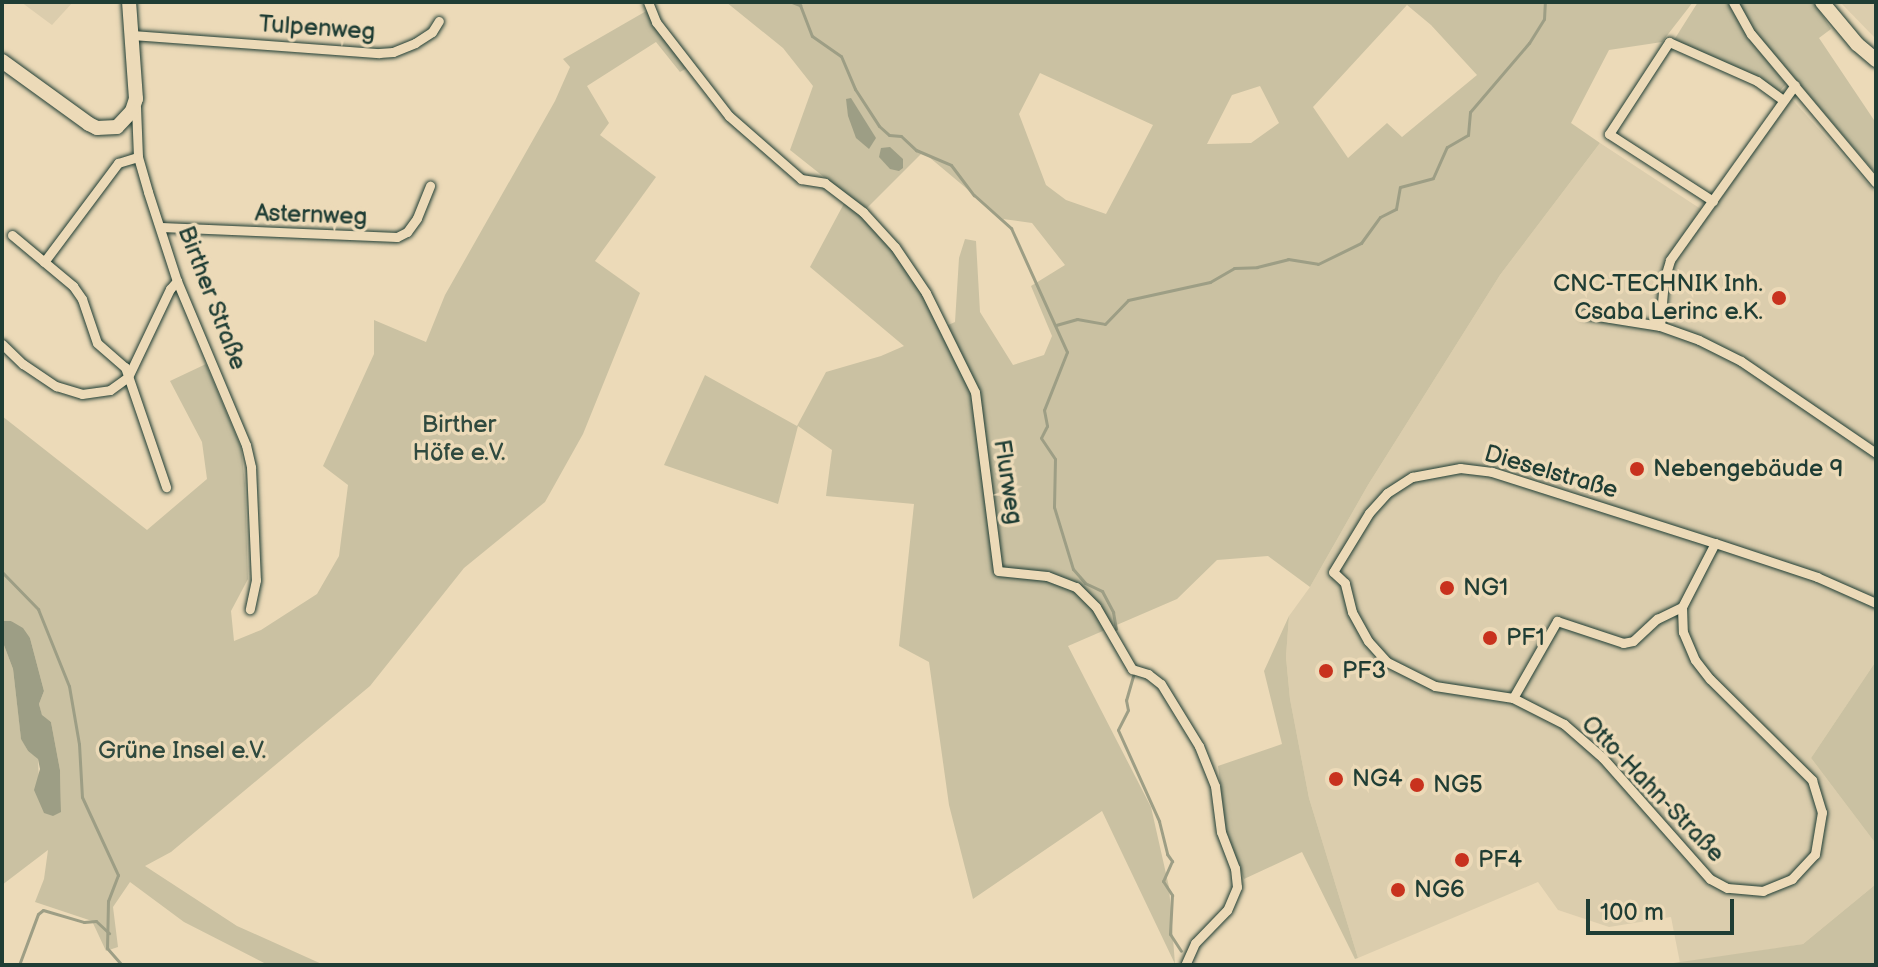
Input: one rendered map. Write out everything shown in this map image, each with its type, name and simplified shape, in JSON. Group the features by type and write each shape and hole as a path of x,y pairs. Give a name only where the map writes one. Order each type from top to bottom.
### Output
{"street":[{"name":"Birther Straße","path":"129,2 138,157 177,281 246,445 251,467 256,580 250,609"},
{"name":"Flurweg","path":"648,2 656,22 729,116 801,179 825,183 863,212 895,247 926,293 975,392 998,571 1047,576 1076,587 1096,607 1132,669 1148,674 1161,684 1199,746 1215,786 1221,832 1235,868 1237,887 1227,910 1195,943 1185,965"},
{"path":"1733,2 1751,34 1876,183"},
{"path":"1822,2 1846,33 1876,60"},
{"name":"Tulpenweg","path":"132,35 379,53 393,52 415,43 432,32 439,21"},
{"path":"1713,201 1609,134 1669,42 1757,81 1783,100"},
{"path":"2,61 97,128 117,127 132,111 136,99"},
{"path":"1660,326 1664,280 1670,260 1795,85"},
{"path":"44,262 118,163 138,157"},
{"name":"Asternweg","path":"161,227 397,237 407,232 417,218 430,186"},
{"path":"12,235 73,286 82,299 97,343 125,367 166,487"},
{"path":"2,344 33,372 68,391 97,393 119,385 128,377 170,289 177,281"},
{"path":"1585,314 1660,326 1741,361 1876,453"},
{"name":"Dieselstraße","path":"1513,698 1425,683 1387,662 1368,641 1356,621 1345,583 1333,572 1369,513 1387,493 1412,477 1460,468 1492,472 1817,577 1876,603"},
{"path":"1513,698 1557,621 1623,643 1633,641 1657,619 1682,607 1715,543"},
{"name":"Otto-Hahn-Straße","path":"1513,698 1564,724 1603,758 1710,879 1746,891 1779,886 1803,869 1815,854 1821,834 1819,796 1812,780 1695,660 1683,632 1682,607"}],"shaded area":[{"path":"21,2 73,2 52,25"},
{"path":"1840,2 1876,2 1876,39"},
{"path":"1790,97 1876,193 1876,661 1811,758 1876,844 1876,884 1803,944 1719,958 1680,963 1671,917 1609,927 1558,910 1538,882 1358,958 1309,798 1290,699 1286,657 1289,616 1310,587 1368,485 1500,275 1600,143 1710,215"},
{"path":"851,98 876,138 869,149 856,138 848,116 846,99"},
{"path":"890,147 903,159 903,168 899,171 890,169 879,157 881,148"},
{"path":"3,621 11,621 23,628 30,638 44,691 39,704 42,715 51,722 60,770 61,812 53,816 44,813 34,790 40,769 38,759 28,751 21,739 13,669 2,640"}],"green space":[{"path":"647,2 654,2 649,10 687,68 680,72 656,42 587,86 609,123 600,135 656,177 595,261 640,293 583,434 545,502 464,568 370,686 171,852 145,866 237,926 324,965 268,965 184,922 130,882 113,907 118,947 106,951 92,921 35,902 44,879 48,850 2,885 2,640 13,669 21,738 28,751 38,758 39,781 61,811 60,770 51,722 42,716 39,704 44,691 30,638 11,621 2,622 2,416 147,530 207,479 202,442 170,381 206,364 241,447 245,484 248,579 231,611 234,641 261,630 317,594 339,556 348,485 323,466 374,354 374,320 426,342 445,295 555,101 570,67 563,59 648,10"},
{"path":"726,2 1693,2 1662,42 1609,50 1571,123 1600,143 1500,275 1368,485 1310,587 1268,556 1217,560 1177,599 1068,646 1151,807 1169,887 1175,964 1102,811 973,899 949,805 929,662 899,646 914,504 826,496 832,450 798,426 778,504 664,465 705,375 797,426 826,372 904,346 810,267 848,196 790,150 813,86 783,48","holes":["1407,5 1431,25 1477,75 1402,137 1387,123 1348,158 1313,107","1040,73 1153,125 1106,214 1066,200 1046,185 1019,114","1260,86 1279,123 1251,143 1207,144 1232,95","923,152 1003,219 1032,223 1065,265 1031,286 1052,336 1044,355 1013,365 980,312 976,241 965,239 959,258 955,322 946,326 912,268 863,212"]},
{"path":"1698,2 1727,2 1749,39 1786,84 1778,93 1674,40"},
{"path":"1738,2 1814,2 1831,29 1819,38 1876,123 1876,174 1753,29"},
{"path":"1289,616 1286,657 1290,699 1309,798 1358,958 1355,959 1302,852 1244,879 1226,830 1218,766 1282,744 1264,671"},
{"path":"1876,661 1876,844 1811,758"},
{"path":"1876,884 1876,965 1660,965 1803,944"}],"waterway":[{"path":"792,2 800,5 812,36 841,56 855,89 879,126 889,135 901,136 916,150 951,165 974,195 1011,228 1067,352 1044,410 1047,426 1041,438 1055,459 1054,507 1073,569 1085,583 1102,591 1113,612 1116,629"},
{"path":"1056,325 1077,319 1105,324 1128,300 1210,282 1234,268 1257,267 1288,259 1318,264 1361,243 1380,217 1396,209 1400,187 1433,178 1447,147 1468,135 1470,112 1529,43 1544,19 1545,2"},
{"path":"2,572 38,609 69,686 79,744 82,797 118,875 108,901 107,948 122,965"},
{"path":"1133,676 1126,700 1128,710 1118,730 1159,821 1167,854 1172,861 1163,881 1172,895 1170,934 1181,951"},
{"path":"19,965 38,914 43,910 84,922 96,921 109,933"}],"place":[{"name":"CNC-TECHNIK Inh. Csaba Lerinc e.K.","path":"1779,298"},
{"name":"Nebengebäude 9","path":"1637,469"},
{"name":"NG1","path":"1447,588"},
{"name":"PF1","path":"1490,638"},
{"name":"PF3","path":"1326,671"},
{"name":"NG4","path":"1336,779"},
{"name":"NG5","path":"1417,785"},
{"name":"PF4","path":"1462,860"},
{"name":"NG6","path":"1398,890"}],"park label":[{"name":"Birther Höfe e.V.","path":"459,439"},
{"name":"Grüne Insel e.V.","path":"182,751"}]}
